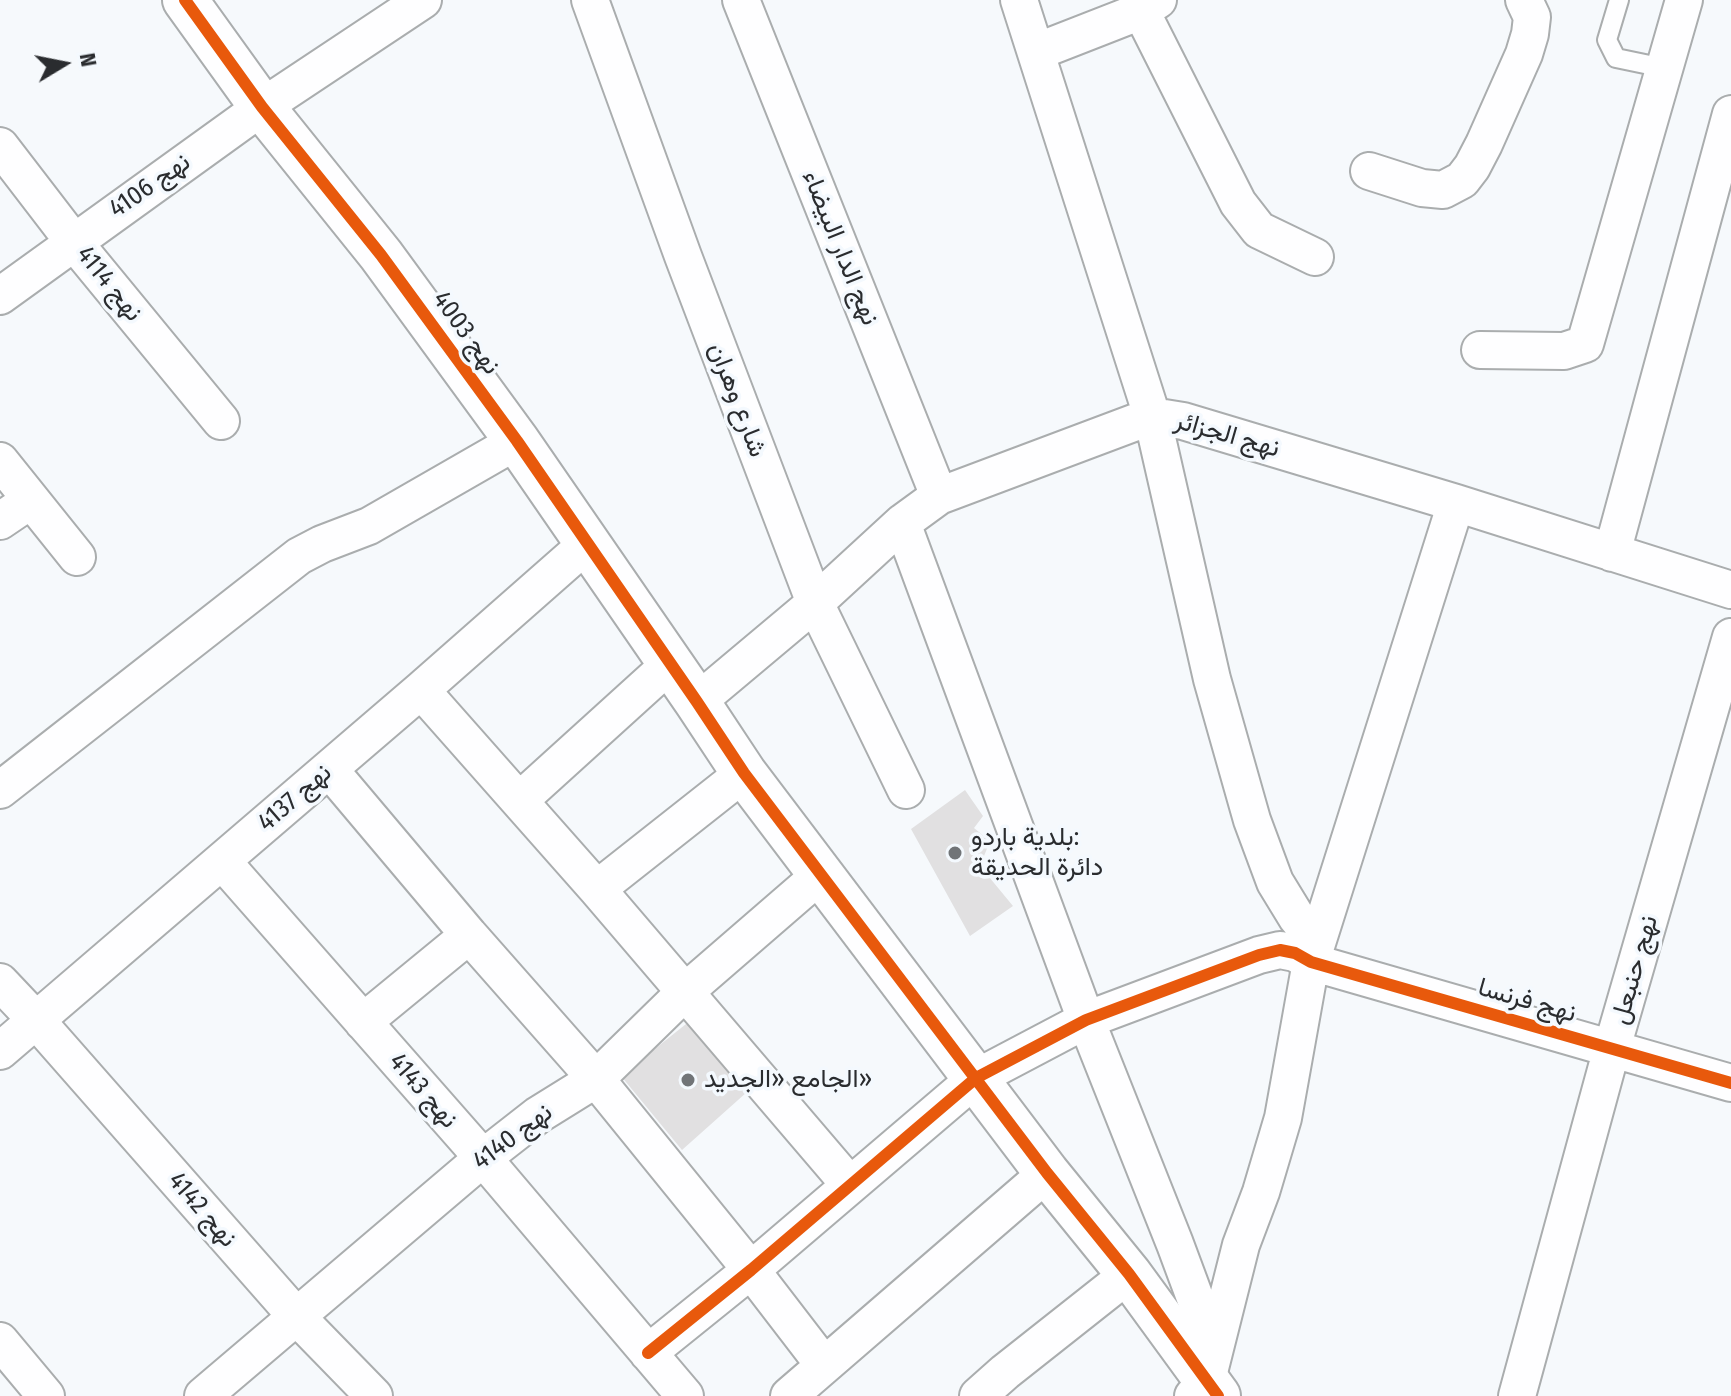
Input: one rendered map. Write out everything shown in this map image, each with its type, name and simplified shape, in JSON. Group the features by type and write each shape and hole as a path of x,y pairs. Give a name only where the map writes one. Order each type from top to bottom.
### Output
{"street":[{"name":"نهج 4003","path":"185,0 262,107 381,255 517,441 744,773 1208,1380"},
{"name":"نهج 4106","path":"0,296 262,107 423,0"},
{"name":"شارع وهران","path":"590,0 815,603 906,790"},
{"name":"نهج الدار البيضاء","path":"741,0 939,496"},
{"path":"1019,0 1152,416 1212,679 1252,820 1275,882 1314,952"},
{"path":"1369,171 1422,188 1443,190 1462,180 1484,144 1524,54 1532,17 1524,0"},
{"path":"1480,350 1564,351 1585,344 1684,0"},
{"path":"1036,52 1150,6 1238,203 1259,230 1315,257"},
{"path":"1612,553 1731,114"},
{"name":"نهج 4114","path":"0,146 73,241 221,421"},
{"name":"نهج الجزائر","path":"697,702 815,603 902,523 939,496 1152,416 1183,421 1456,503 1731,590"},
{"path":"0,790 299,556 369,526 517,441"},
{"path":"0,461 77,557"},
{"path":"0,521 31,500"},
{"path":"1208,1380 1241,1245 1283,1118 1314,952 1456,503"},
{"path":"902,523 1086,1020 1169,1230 1208,1380"},
{"name":"نهج 4137","path":"0,1051 588,543"},
{"name":"نهج حنبعل","path":"1517,1396 1612,1048 1731,637"},
{"path":"520,800 670,664"},
{"path":"421,690 686,991 850,1185"},
{"path":"329,769 596,1079 824,1365"},
{"path":"597,889 744,773"},
{"name":"نهج 4143","path":"222,861 483,1158 685,1396"},
{"name":"نهج 4140","path":"203,1396 483,1158 538,1115 596,1079 686,991 820,875"},
{"path":"363,1022 469,935"},
{"name":"نهج فرنسا","path":"648,1353 751,1270 976,1078 1086,1020 1259,955 1280,950 1314,952 1731,1083"},
{"name":"نهج 4142","path":"0,982 297,1317 374,1396"},
{"path":"789,1396 1047,1173"},
{"path":"978,1396 1129,1274"},
{"path":"0,1341 46,1396"}],"lane":[{"path":"1619,0 1607,40 1616,58 1664,68"}],"building":[{"name":"بلدية باردو: دائرة الحديقة","path":"965,790 983,816 974,828 990,841 980,866 1013,906 970,936 911,829"},
{"name":"الجامع «الجديد»","path":"696,1016 756,1084 682,1150 621,1076"}],"cycle path":[{"path":"185,0 262,107 381,255 517,441 744,773 1047,1173 1129,1274 1218,1396"},
{"path":"648,1353 751,1270 976,1078 1086,1020 1259,955 1280,950 1295,953 1311,962 1731,1083"}],"place":[{"name":"بلدية باردو: دائرة الحديقة","path":"955,853"},
{"name":"الجامع «الجديد»","path":"688,1080"}]}
